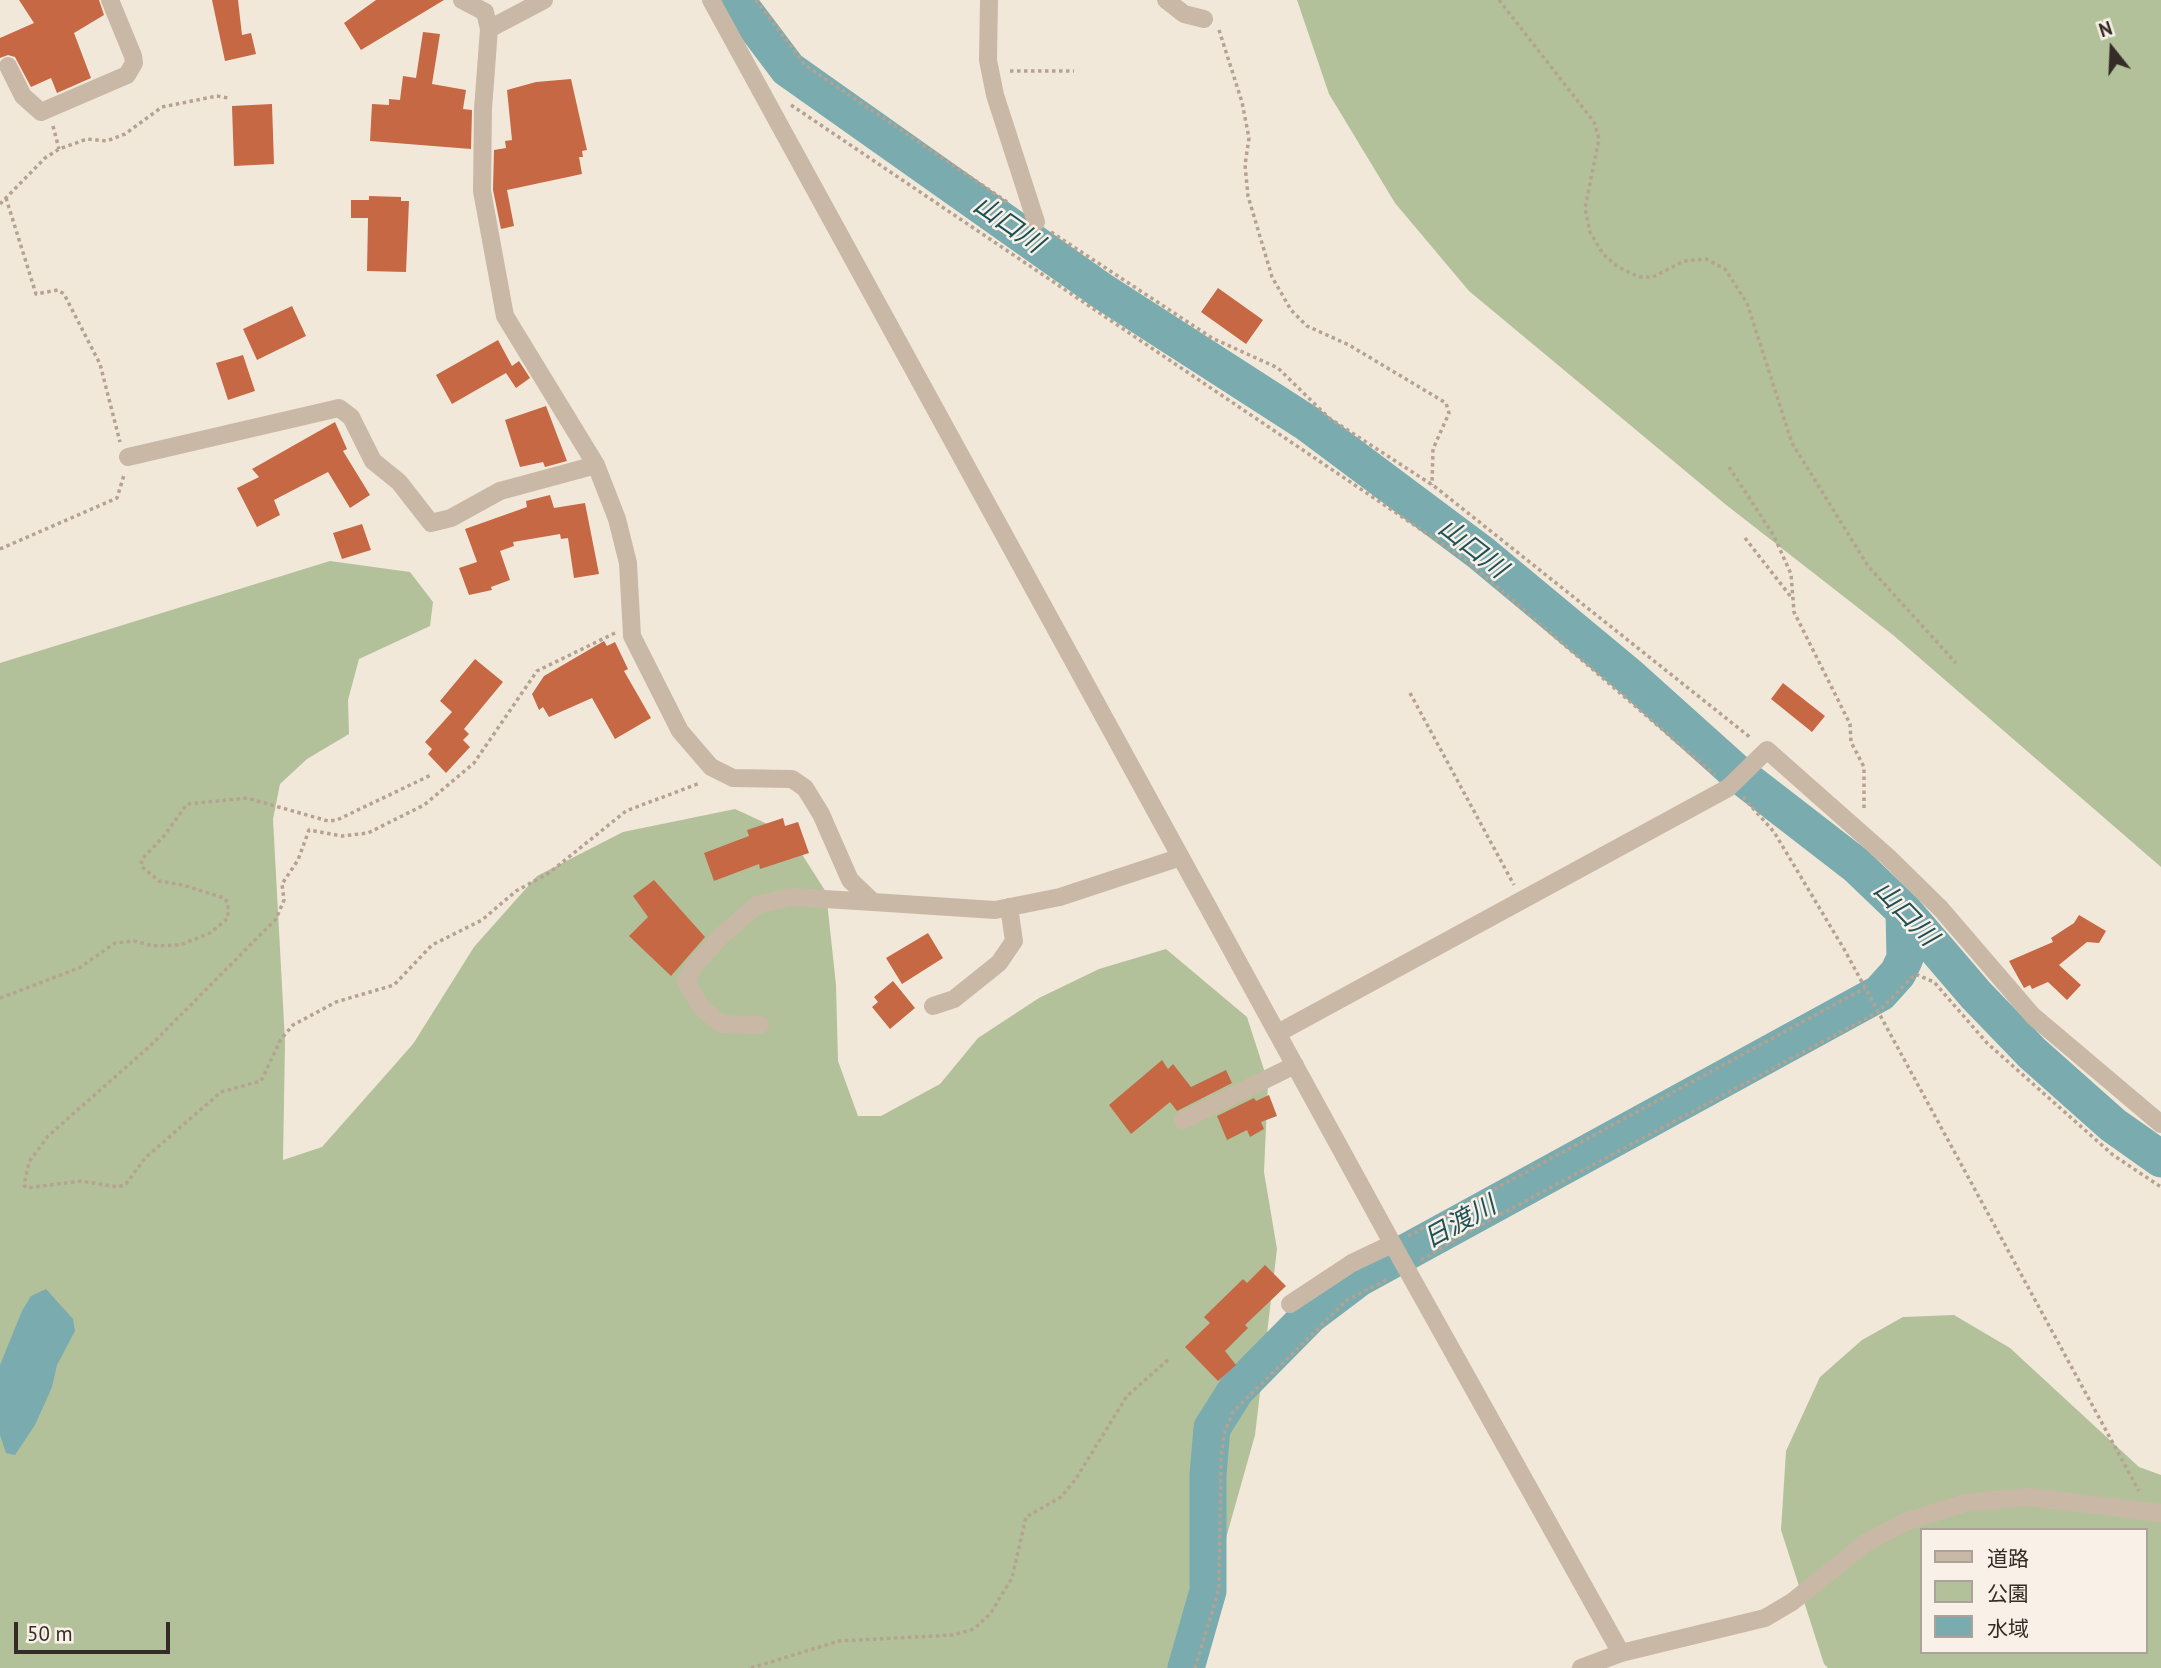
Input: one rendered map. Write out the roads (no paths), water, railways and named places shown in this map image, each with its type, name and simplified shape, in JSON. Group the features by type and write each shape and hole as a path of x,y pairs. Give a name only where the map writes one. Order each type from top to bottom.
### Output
{"street":[{"path":"8,66 23,96 41,111 49,111 127,75 134,63 133,56 110,0"},
{"path":"462,0 485,12 489,29 483,109 482,191 505,316 596,465 617,519 628,563 632,636 680,731 711,767 733,778 792,779 805,788 821,814 850,880 873,902"},
{"path":"489,29 544,0"},
{"path":"712,0 1294,1065 1621,1653"},
{"path":"989,0 986,34 990,71 1036,222"},
{"path":"1166,0 1184,14 1204,19"},
{"path":"128,457 339,408 351,417 373,461 399,482 431,523 451,518 500,491 596,465"},
{"path":"1278,1032 1733,785 1765,752 1861,833 1941,909 2033,1016 2161,1124"},
{"path":"760,1025 721,1024 701,1007 686,982 694,966 721,936 757,905 792,897 995,910 1060,897 1181,857"},
{"path":"933,1006 954,999 999,963 1014,941 1009,907"},
{"path":"1183,1120 1294,1065"},
{"path":"1290,1304 1352,1263 1400,1257"},
{"path":"1581,1668 1621,1653 1765,1618 1792,1602 1867,1542 1905,1522 1965,1503 2028,1497 2156,1513"}],"water":[{"path":"46,1289 73,1319 75,1331 57,1365 52,1387 35,1425 15,1455 6,1453 0,1435 0,1365 31,1296"}],"waterway":[{"name":"山口川","path":"736,0 788,69 1102,291 1307,423 1481,553 1629,676 1737,773 1856,865 1904,911 1976,995 2032,1053 2113,1125 2161,1159"},
{"name":"日渡川","path":"1186,1668 1208,1591 1208,1475 1212,1428 1236,1390 1310,1315 1359,1278 1880,993 1898,973 1905,958 1904,911"}]}
